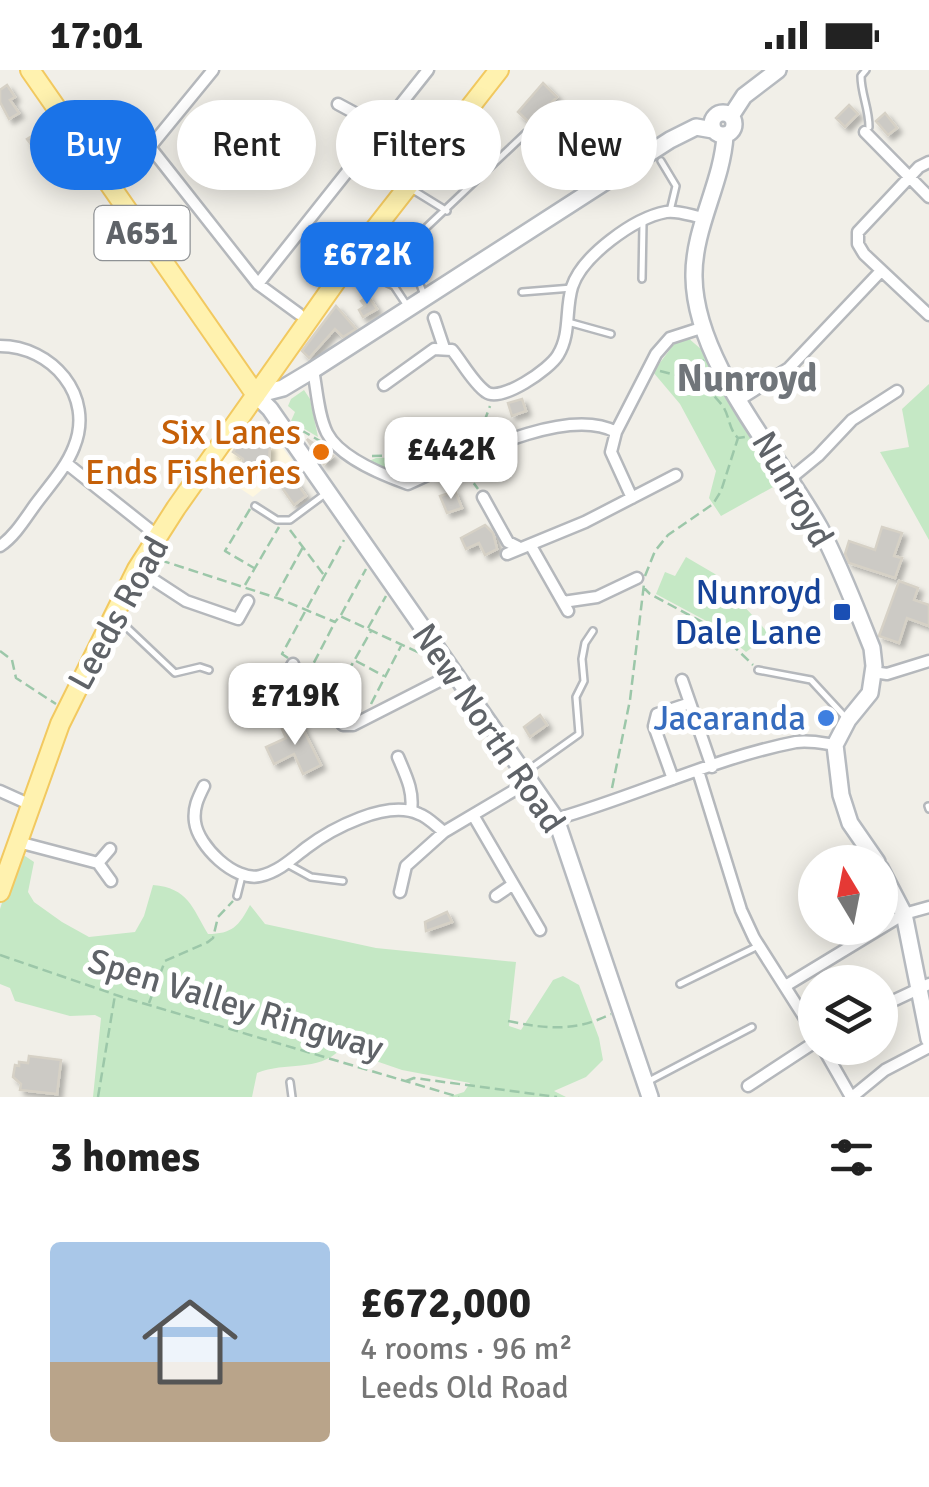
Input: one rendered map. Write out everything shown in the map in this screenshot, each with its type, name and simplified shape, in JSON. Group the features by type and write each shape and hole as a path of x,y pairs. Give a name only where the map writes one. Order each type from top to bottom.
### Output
{"main road":[{"name":"A651","path":"30,70 51,100"},
{"name":"Leeds Road","path":"474,100 498,70"},
{"name":"A651","path":"115,190 256,395"},
{"name":"Leeds Road","path":"0,892 66,710 141,563 347,265 404,190"}],"street":[{"path":"157,138 213,70"},
{"path":"404,100 428,70"},
{"path":"719,133 711,122 715,115 723,112 730,116 744,96 772,72"},
{"path":"256,395 283,388 313,370 670,140 696,127 719,133"},
{"path":"864,131 929,197"},
{"name":"Nunroyd","path":"719,133 696,248 694,279 701,328 739,400 820,529 872,648 873,672"},
{"path":"157,156 258,284 298,314"},
{"path":"929,162 858,232 858,244 880,272 929,314"},
{"path":"258,284 336,186"},
{"path":"384,385 419,358 444,348 452,350 487,393 496,395 546,370 558,355 568,322 572,288 584,263 642,220 670,211 704,218"},
{"path":"739,400 789,368 880,272"},
{"path":"434,318 444,348"},
{"path":"632,498 611,452 616,432 650,365 670,338 701,328"},
{"path":"0,346 38,354 71,384 80,420 76,443 66,463 0,546"},
{"path":"313,370 322,416 335,443 362,462 408,484 481,452 563,425 589,423 616,432"},
{"path":"790,480 852,420 885,404 897,391"},
{"name":"New North Road","path":"256,395 282,426 556,818 648,1090"},
{"path":"66,463 159,538"},
{"path":"507,554 585,522 676,475"},
{"path":"483,497 508,542 518,547"},
{"path":"531,546 565,606 640,583"},
{"path":"141,563 186,601 238,619 248,601"},
{"path":"864,845 850,824 841,795 836,745 848,720 870,693 873,672 887,674 929,661"},
{"path":"293,664 285,678 314,692 343,725 364,719 450,666"},
{"path":"682,680 712,767"},
{"path":"673,779 654,718 690,703"},
{"path":"556,818 798,742 836,745"},
{"path":"398,758 410,785 411,812"},
{"path":"698,771 741,910 798,1005"},
{"path":"400,892 406,866 444,832 528,777"},
{"path":"204,786 194,804 194,826 206,846 242,876 258,877 286,863 338,827 402,809 421,814 444,832"},
{"path":"0,791 31,805"},
{"path":"473,814 540,930"},
{"path":"18,842 98,862 111,881"},
{"path":"98,862 110,849"},
{"path":"496,896 512,885"},
{"path":"898,903 924,985 929,1039"},
{"path":"786,985 904,914 929,907"},
{"path":"898,998 924,985"},
{"path":"833,1065 851,1097 885,1070 929,1047"},
{"path":"748,1086 798,1053"}],"lane":[{"path":"864,131 868,107 860,76 866,70"},
{"path":"425,298 407,250 413,240 521,139"},
{"path":"661,161 676,186 670,211"},
{"path":"413,190 446,211"},
{"path":"642,220 642,279"},
{"path":"347,265 394,286 409,308"},
{"path":"522,292 572,288"},
{"path":"568,322 611,334"},
{"path":"256,506 283,521 290,520 328,492"},
{"path":"112,614 175,673 200,667 209,670"},
{"path":"528,777 579,734 576,697 584,681 585,643 593,631"},
{"path":"758,670 811,680 848,720"},
{"path":"286,863 311,876 343,881"},
{"path":"237,896 242,876"},
{"path":"680,984 759,945"},
{"path":"648,1090 752,1027"},
{"path":"290,1082 292,1097"}],"path":[{"path":"650,365 676,375 686,367 697,367 712,351"},
{"path":"697,367 698,376 721,404 730,418 731,431 738,438"},
{"path":"481,452 479,438 484,415 496,395"},
{"path":"282,426 293,424 324,442 335,443"},
{"path":"738,438 759,430"},
{"path":"362,462 374,456 443,453 479,438"},
{"path":"609,804 630,700 640,583 668,535 714,504 738,438"},
{"path":"459,462 483,497"},
{"path":"254,568 225,552 247,511 256,506"},
{"path":"243,588 283,521 325,576"},
{"path":"282,654 351,525"},
{"path":"275,598 303,548"},
{"path":"302,686 374,557"},
{"path":"141,563 243,588 335,622"},
{"path":"640,583 650,594 717,630 758,670"},
{"path":"327,708 393,585"},
{"path":"340,616 416,654 450,666"},
{"path":"364,719 401,646"},
{"path":"0,652 12,660 16,678 66,710"},
{"path":"354,660 386,677"},
{"path":"148,1004 164,961 213,938 218,917 237,896"},
{"name":"Spen Valley Ringway","path":"0,955 148,1004 459,1097"},
{"path":"98,1097 116,994"},
{"path":"508,1021 543,1029 574,1029 621,1009"},
{"path":"404,1082 414,1078 557,1097"}],"shaded area":[{"path":"257,427 269,430 294,463 253,497 211,469 237,433"}],"green space":[{"path":"687,337 702,350 784,481 721,516 709,498 716,471 680,404 653,372 677,340"},
{"path":"929,384 929,540 880,452 909,447 902,409"},
{"path":"304,390 310,399 318,437 291,421 295,412 288,406"},
{"path":"478,441 478,449 409,478 369,461 443,456"},
{"path":"686,557 715,574 770,635 746,652 712,624 656,594 665,572 675,576"},
{"path":"25,856 34,862 28,892 34,902 89,937 135,932 153,885 182,895 208,934 234,927 250,905 265,924 376,948 516,962 509,1026 521,1030 553,980 563,976 579,985 603,1060 586,1077 554,1091 566,1097 448,1097 464,1092 470,1083 402,1070 341,1049 312,1064 257,1073 252,1097 93,1097 101,1018 70,1016 15,1001 10,988 0,984 0,909 16,859"}],"building":[{"path":"543,83 557,97 554,100 528,100"},
{"path":"7,85 15,97 10,100 19,113 9,119 0,102 0,90"},
{"path":"849,105 858,114 845,127 836,118"},
{"path":"885,113 897,128 888,135 876,121"},
{"path":"384,241 398,252 381,273 365,265"},
{"path":"368,296 377,309 363,317 359,310 365,306 361,301"},
{"path":"336,306 356,329 343,337 335,329 309,358 302,351"},
{"path":"522,399 526,411 512,416 508,403"},
{"name":"Six Lanes Ends Fisheries","path":"307,439 333,456 324,464"},
{"path":"240,442 270,446 269,462 263,462 264,474 243,474 243,459 233,452"},
{"path":"290,473 306,496 294,505 278,482"},
{"path":"455,491 462,508 447,513 440,496"},
{"path":"485,525 493,533 497,549 485,555 479,543 466,549 461,538"},
{"path":"882,527 902,533 894,556 902,558 895,578 849,563 845,554 849,541 875,550"},
{"path":"899,581 918,588 914,600 929,605 929,626 907,618 899,643 879,636"},
{"path":"540,715 547,725 530,737 524,727"},
{"path":"299,721 321,765 303,774 294,754 274,764 266,747 286,738 282,729"},
{"path":"447,912 452,922 426,931 425,922"},
{"path":"29,1056 61,1060 57,1094 20,1090 21,1084 13,1077 15,1065 28,1063"}],"place":[{"name":"Six Lanes Ends Fisheries","path":"321,452"},
{"name":"Nunroyd Dale Lane","path":"842,612"},
{"name":"Jacaranda","path":"826,718"}],"district":[{"name":"Nunroyd","path":"747,378"}]}
